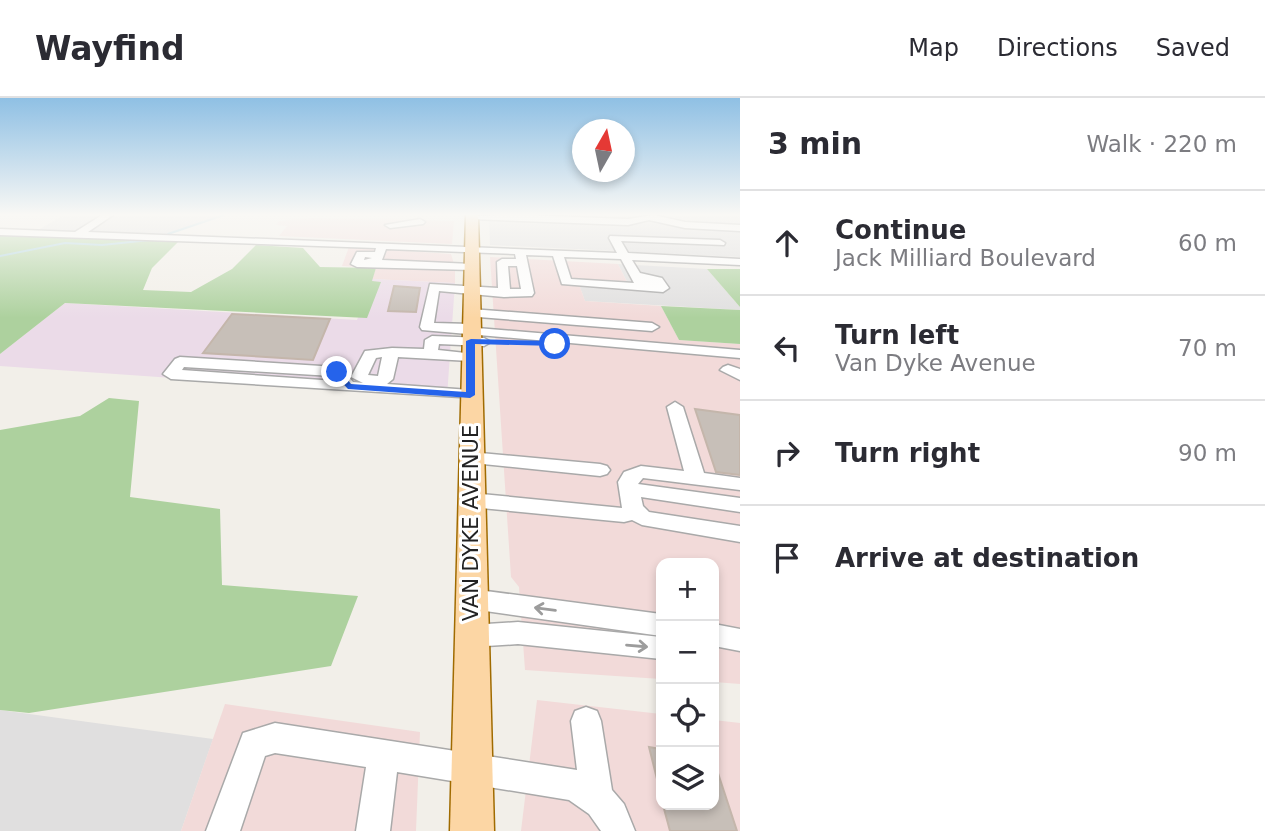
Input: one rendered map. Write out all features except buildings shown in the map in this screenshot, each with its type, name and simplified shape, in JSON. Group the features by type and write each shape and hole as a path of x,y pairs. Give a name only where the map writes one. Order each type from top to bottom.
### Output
{"main road":[{"name":"VAN DYKE AVENUE","path":"472,249 472,831"}],"street":[{"path":"303,249 379,254 468,249"},
{"path":"473,249 521,257"},
{"path":"558,253 566,282 636,281 621,249"},
{"path":"504,293 502,262 521,257 558,253 740,262"},
{"path":"379,254 471,310 652,327"},
{"path":"393,352 430,355 471,310 504,293 528,293 521,257"},
{"path":"388,276 389,270 528,340 740,354"},
{"path":"675,407 696,478"},
{"path":"470,458 600,470"},
{"path":"740,484 641,472 631,476 628,482 634,508 642,518 740,534"},
{"path":"629,489 740,505"},
{"path":"471,500 624,515"},
{"path":"471,599 656,624"},
{"path":"575,613 580,640"},
{"path":"471,636 518,633 656,648"},
{"path":"719,636 740,640"},
{"path":"719,649 740,646"},
{"path":"586,721 597,798"},
{"path":"373,831 383,755"},
{"path":"472,769 572,783 597,798 609,811 618,831"}],"lane":[{"path":"348,386 337,372 180,362 170,374 470,395"},
{"path":"223,831 254,744 275,738 472,769"}],"shaded area":[{"path":"348,249 451,254 455,267 455,283 372,279 376,268 342,266"},
{"path":"578,249 740,249 740,257"},
{"path":"490,257 618,264 627,282 577,279 585,301 661,306 679,340 740,344 740,684 719,682 719,558 656,558 656,679 525,670 519,587 511,577"},
{"path":"618,264 707,269 740,310 585,301 577,279 627,282"},
{"path":"372,279 455,283 447,397 0,366 0,354 65,303 357,320"},
{"path":"537,700 656,713 656,810 719,810 719,721 740,723 740,831 521,831"},
{"path":"225,704 420,732 416,831 181,831"},
{"path":"0,710 213,739 181,831 0,831"}],"green space":[{"path":"0,249 171,249 152,268 143,290 191,292 232,269 252,249 304,249 320,267 376,268 372,281 381,282 367,318 65,303 0,354"},
{"path":"707,269 740,269 740,307"},
{"path":"661,306 740,310 740,344 679,340"},
{"path":"109,398 139,401 130,497 220,509 222,585 358,596 331,666 29,713 0,710 0,430 80,416"}],"waterway":[{"path":"0,256 34,249"}],"route":[{"path":"337,372 348,386 470,395 471,341 555,344"}]}
